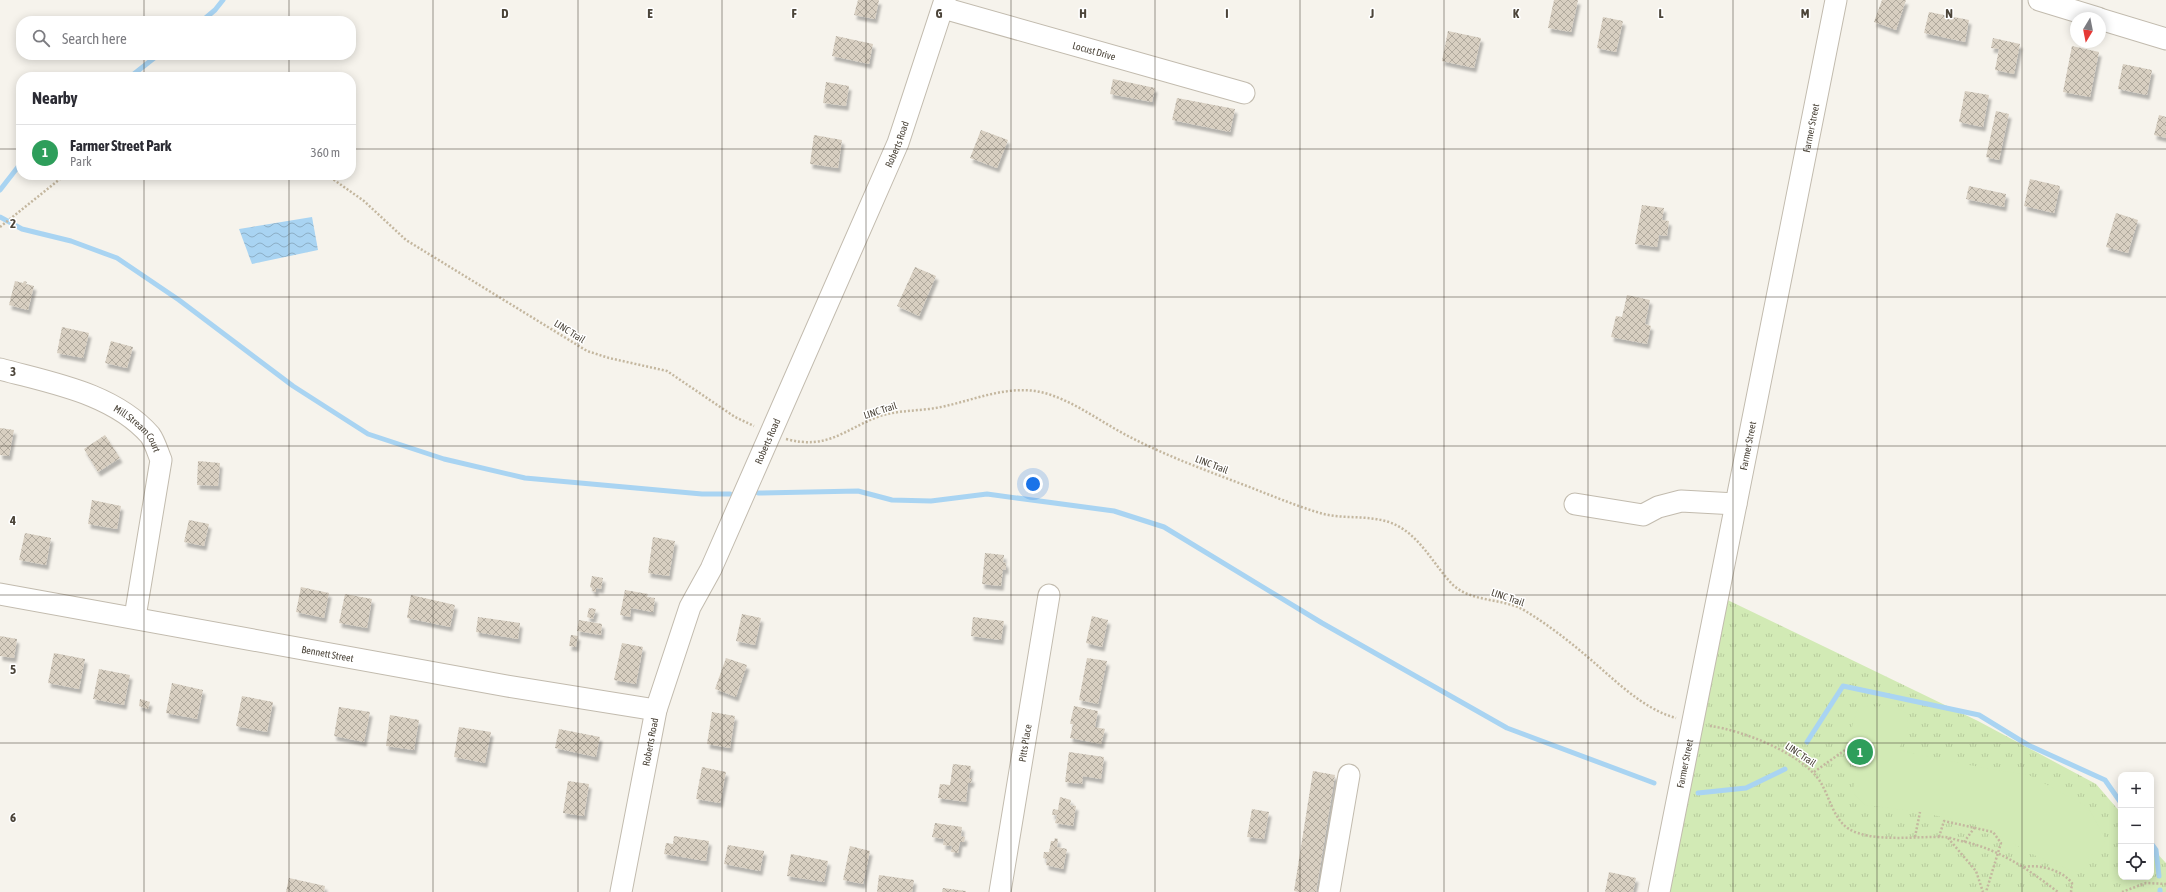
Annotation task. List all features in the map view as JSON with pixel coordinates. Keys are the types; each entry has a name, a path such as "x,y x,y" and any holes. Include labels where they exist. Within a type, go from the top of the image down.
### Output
{"street":[{"name":"Farmer Street","path":"1659,892 1836,0"},
{"path":"2039,0 2079,12"},
{"name":"Locust Drive","path":"944,4 1052,40 1244,93"},
{"name":"Roberts Road","path":"627,891 656,710 690,607 711,569 898,143 944,4"},
{"path":"2106,20 2166,39"},
{"name":"Mill Stream Court","path":"0,369 78,391 114,406 135,421 151,436 161,460 136,617"},
{"path":"1575,504 1642,515 1658,507 1681,501 1736,504"},
{"name":"Bennett Street","path":"0,594 136,617 507,686 656,710"},
{"name":"Pitts Place","path":"1000,892 1049,595"},
{"path":"1329,892 1349,775"}],"path":[{"path":"0,227 19,210 58,180"},
{"name":"LINC Trail","path":"334,180 364,201 406,240 586,351 609,358 667,370 735,417 770,434 790,440 812,444 825,441 880,416 900,411 931,409 1011,390 1030,390 1049,394 1070,403 1130,437 1172,456 1290,503 1324,514 1384,520 1402,528 1420,543 1452,584 1464,593 1502,601 1520,608 1551,627 1644,703 1668,716 1692,723 1714,726 1765,742 1789,753 1814,772 1837,815 1848,829 1866,835 1947,837 1964,842 1998,853 2024,867 2058,892"},
{"path":"1814,772 1852,745"},
{"path":"1915,837 1920,812"},
{"path":"1939,837 1944,821 1993,832 2001,843 1985,892"},
{"path":"1964,842 1975,827"},
{"path":"1947,837 1976,871 1985,892"},
{"path":"2024,867 2036,864 2068,878 2072,883 2071,892"},
{"path":"2122,892 2146,883 2166,884"}],"green space":[{"path":"1711,592 1978,721 2096,784 2118,810 2118,880 2154,880 2154,850 2166,863 2166,892 1657,892"},
{"path":"1893,706 1908,714 1907,734 1898,750 1984,768 2029,775 2088,807 2106,840 2099,852 2089,855 2088,865 2075,872 2036,856 1999,836 1990,828 1920,812 1865,805 1853,793 1856,766 1849,737 1858,707"}],"water":[{"path":"312,217 318,250 252,264 239,229"}],"building":[{"path":"858,0 879,0 875,19 854,15"},
{"path":"1554,0 1578,0 1571,32 1548,28"},
{"path":"1882,0 1906,0 1896,30 1874,22"},
{"path":"1929,12 1969,20 1965,42 1924,33"},
{"path":"1603,17 1623,21 1616,52 1597,48"},
{"path":"1448,31 1481,38 1474,68 1442,61"},
{"path":"836,36 873,44 869,64 832,56"},
{"path":"1993,38 2020,44 2014,74 1995,70 1999,49 1991,48"},
{"path":"2072,48 2081,48 2099,52 2090,97 2063,92"},
{"path":"2123,64 2152,70 2147,95 2118,89"},
{"path":"1113,79 1155,88 1152,102 1110,94"},
{"path":"826,82 849,86 846,106 823,103"},
{"path":"1965,91 1989,95 1983,127 1959,122"},
{"path":"1177,98 1235,109 1230,132 1172,120"},
{"path":"1996,111 2009,114 1999,160 1986,157"},
{"path":"2159,115 2166,117 2166,138 2154,135"},
{"path":"981,130 1008,140 997,168 970,158"},
{"path":"814,135 842,140 838,168 810,164"},
{"path":"2030,179 2060,186 2054,213 2024,206"},
{"path":"1969,186 2006,194 2004,207 1966,199"},
{"path":"1642,205 1664,208 1662,220 1669,221 1667,236 1659,235 1657,247 1635,244"},
{"path":"2116,213 2138,220 2128,253 2106,247"},
{"path":"915,267 936,276 919,316 897,306"},
{"path":"15,281 23,283 24,281 27,282 26,284 34,286 28,310 9,305"},
{"path":"1627,295 1650,300 1645,324 1651,326 1647,344 1611,337 1616,316 1622,317"},
{"path":"62,327 89,333 83,358 57,353"},
{"path":"111,341 133,347 127,368 105,363"},
{"path":"0,428 14,430 9,456 0,455"},
{"path":"105,435 120,458 98,472 84,449"},
{"path":"198,461 220,463 218,486 197,485"},
{"path":"92,500 121,506 117,529 88,524"},
{"path":"189,520 209,524 204,546 184,542"},
{"path":"25,533 51,538 46,565 19,560"},
{"path":"653,537 675,541 669,576 648,573"},
{"path":"985,553 1004,555 1003,562 1006,563 1006,570 1003,569 1001,586 982,584"},
{"path":"592,576 603,578 601,589 596,588 596,592 592,591 592,588 590,587"},
{"path":"301,587 329,593 324,618 296,612"},
{"path":"625,590 648,594 647,597 655,598 653,612 631,608 630,617 620,615"},
{"path":"345,594 372,599 367,628 339,623"},
{"path":"411,595 455,605 450,627 407,618"},
{"path":"589,608 596,609 593,619 587,617"},
{"path":"742,614 761,618 755,645 736,641"},
{"path":"1092,616 1108,620 1102,647 1086,643"},
{"path":"478,617 520,623 518,639 476,632"},
{"path":"973,617 1004,621 1001,640 971,636"},
{"path":"579,620 602,624 601,635 577,631"},
{"path":"571,635 578,636 576,647 569,646"},
{"path":"0,636 17,639 14,658 0,656"},
{"path":"622,643 643,647 636,684 614,680"},
{"path":"54,653 85,659 79,689 48,683"},
{"path":"726,658 747,665 736,697 715,689"},
{"path":"1087,658 1107,661 1098,704 1079,700"},
{"path":"99,669 130,675 124,705 93,699"},
{"path":"172,683 203,690 197,719 166,713"},
{"path":"242,696 273,702 267,732 236,726"},
{"path":"140,699 150,702 148,709 139,706"},
{"path":"1074,706 1098,711 1095,727 1105,729 1101,744 1070,738 1073,724 1070,724"},
{"path":"339,707 370,712 364,742 334,736"},
{"path":"712,712 735,716 730,748 707,744"},
{"path":"390,715 419,720 414,750 386,746"},
{"path":"459,727 491,732 485,763 454,757"},
{"path":"559,729 600,737 596,757 555,748"},
{"path":"1069,752 1104,757 1101,779 1083,776 1082,784 1065,782"},
{"path":"953,764 971,766 969,778 972,778 971,783 968,783 966,802 938,798 940,784 950,785"},
{"path":"702,767 726,772 720,803 696,799"},
{"path":"1313,771 1335,775 1316,892 1301,892 1294,891"},
{"path":"568,781 589,784 584,816 563,813"},
{"path":"1060,797 1071,800 1070,805 1076,806 1073,826 1055,823 1057,815 1052,815 1053,809 1058,810"},
{"path":"1252,809 1269,812 1264,839 1247,837"},
{"path":"935,823 962,827 961,836 965,837 964,842 960,842 958,853 951,852 952,846 943,845 944,839 932,837"},
{"path":"674,836 709,841 706,861 664,854 666,843 673,844"},
{"path":"1055,838 1058,839 1057,847 1067,849 1063,869 1046,865 1047,859 1043,858 1044,852 1049,852 1051,841 1054,841"},
{"path":"728,845 764,851 760,871 724,864"},
{"path":"850,846 870,851 863,884 843,880"},
{"path":"791,854 828,861 824,882 787,876"},
{"path":"1609,872 1636,878 1633,892 1605,892"},
{"path":"879,875 914,880 912,892 877,892"},
{"path":"289,878 325,886 324,892 286,892"},
{"path":"943,888 966,891 966,892 942,892"}],"waterway":[{"path":"208,16 223,0"},
{"path":"136,72 152,60"},
{"path":"0,190 16,169"},
{"path":"0,217 22,229 71,241 117,258 179,300 293,386 368,434 444,459 525,478 702,494 730,494"},
{"path":"758,493 858,491 892,500 931,501 987,494 1114,511 1164,527 1322,623 1507,728 1654,783"},
{"path":"1807,742 1843,686 1979,715 2028,745 2105,780 2118,799"},
{"path":"1698,793 1746,788 1785,769"},
{"path":"2152,844 2156,850 2159,876"}],"place":[{"name":"Farmer Street Park","path":"1860,752"}]}
